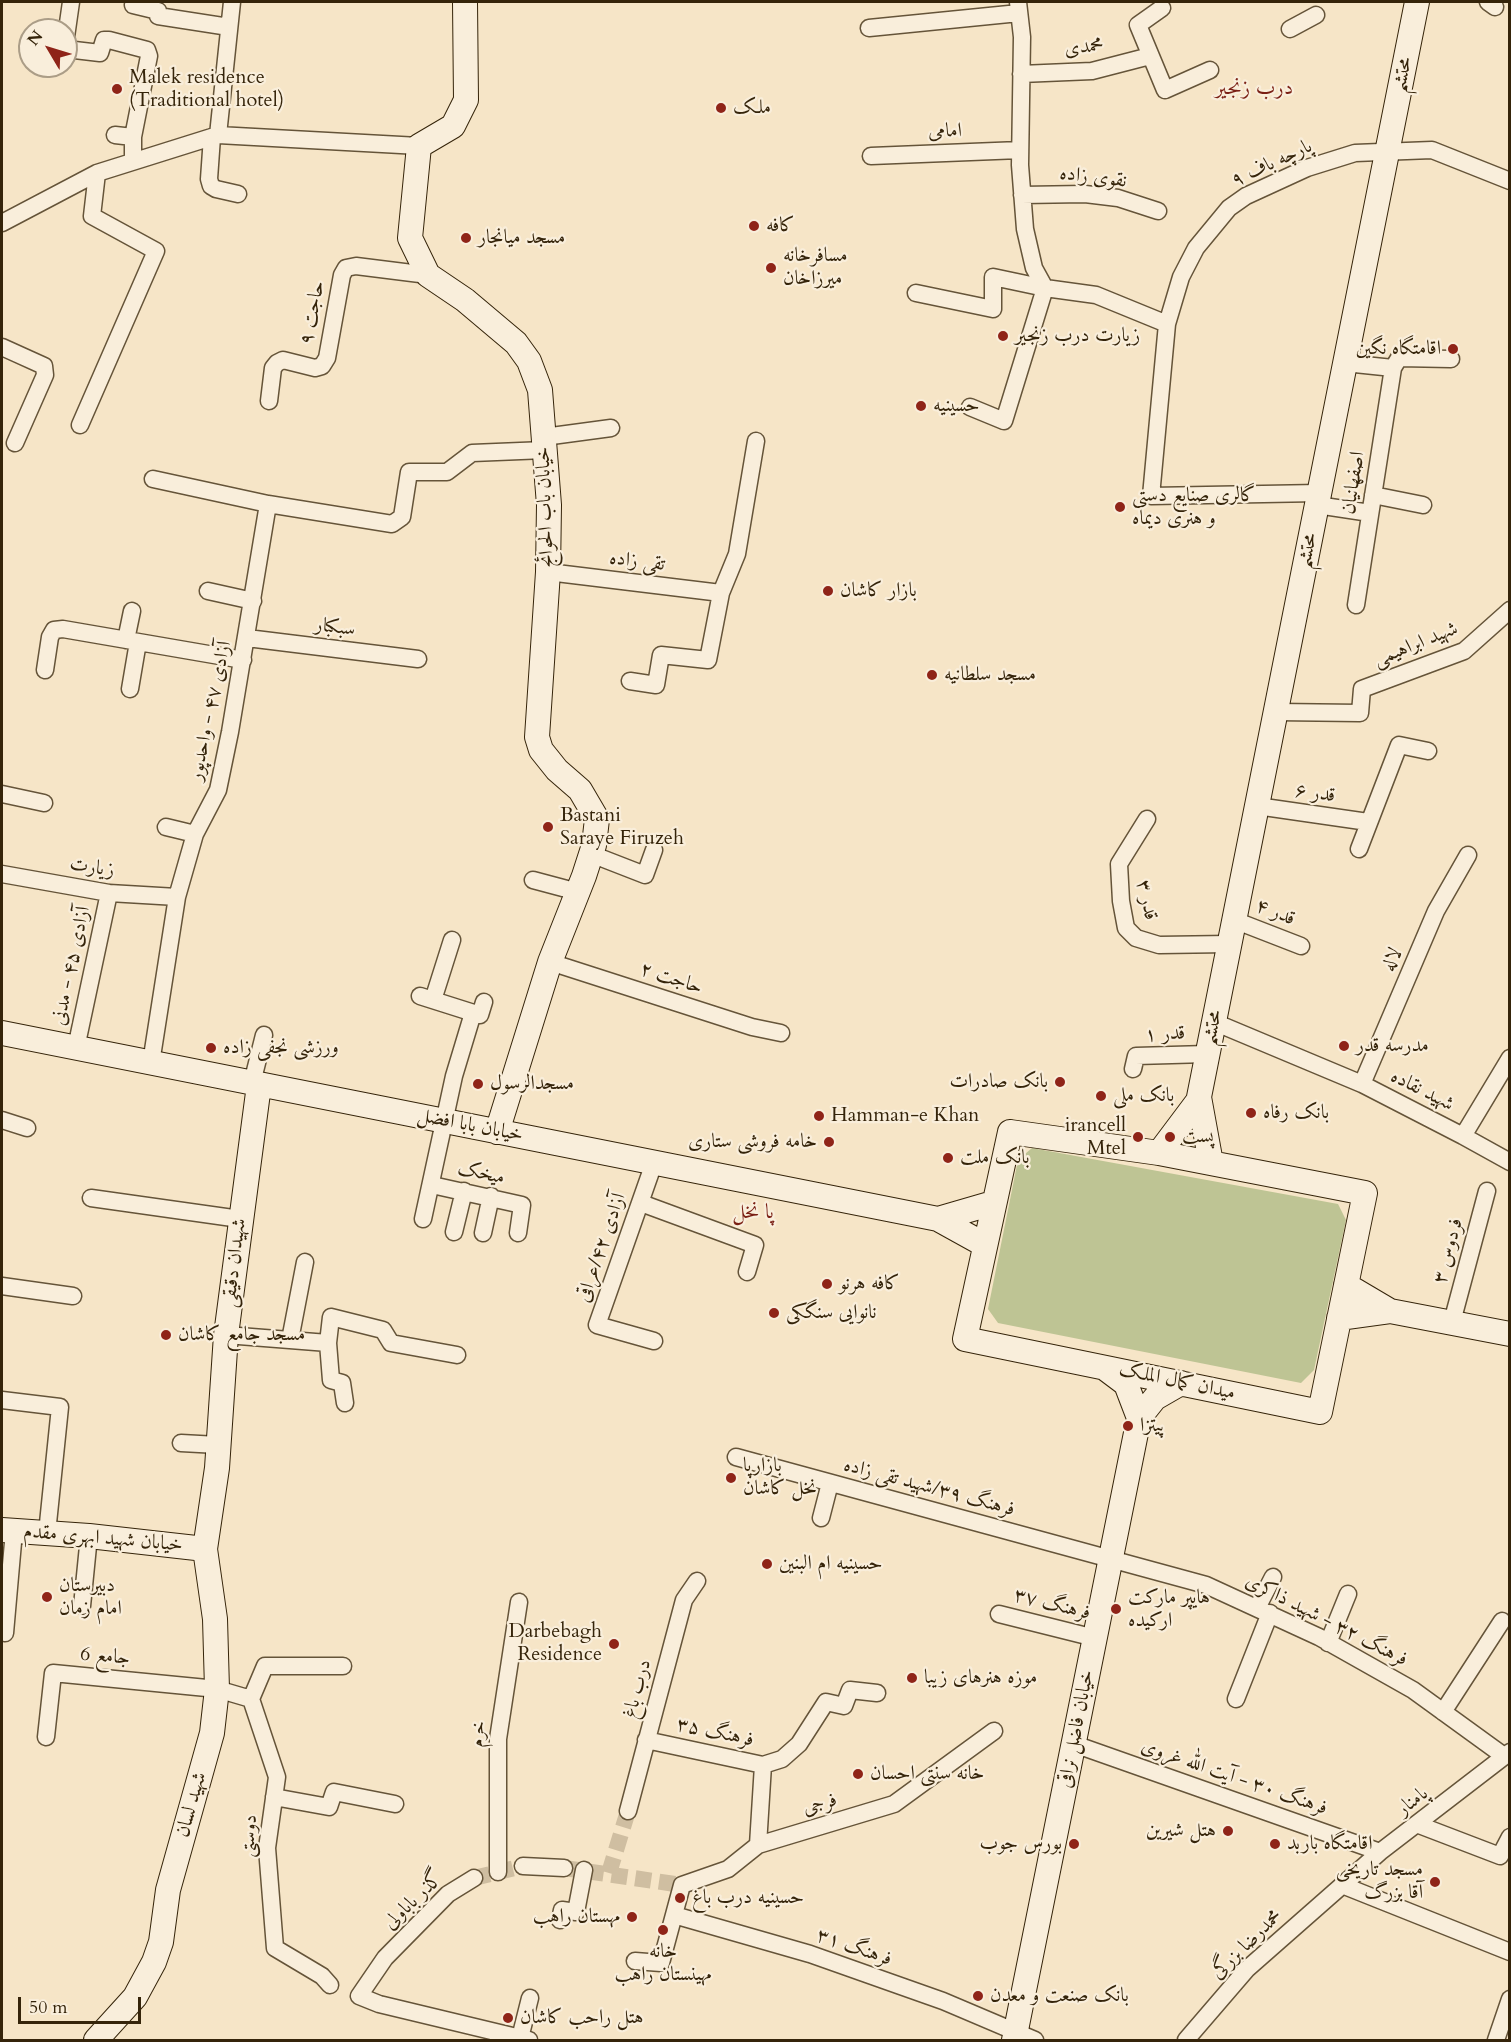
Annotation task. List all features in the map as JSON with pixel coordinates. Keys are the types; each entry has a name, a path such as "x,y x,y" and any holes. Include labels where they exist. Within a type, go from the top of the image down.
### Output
{"main road":[{"path":"428,275 410,238 419,146 453,126 466,100 465,2"},
{"name":"محتشم","path":"1211,1163 1198,1101 1417,2"},
{"name":"خیابان باب الحوائج","path":"428,275 465,300 516,343 529,361 540,390 549,505 548,572 537,737 541,750 557,770 580,790 597,819 591,854 550,962 523,1055 507,1134"},
{"name":"خیابان بابا افضل","path":"2,1033 938,1219 985,1245"},
{"name":"شهیدان دقیقی","path":"205,1549 218,1445 226,1335 256,1084"},
{"name":"محتشم","path":"1159,1153 1198,1101"},
{"name":"میدان کمال الملک","path":"1010,1132 1159,1153 1211,1163 1365,1193 1320,1412 965,1339 1010,1132"},
{"name":"خیابان بابا افضل","path":"938,1219 993,1203"},
{"path":"1346,1285 1390,1311"},
{"path":"1339,1318 1390,1311 1509,1334"},
{"path":"1104,1367 1126,1384 1139,1418"},
{"path":"1139,1418 1155,1398 1181,1383"},
{"name":"خیابان فاضل نراقی","path":"1021,2038 1074,1744 1139,1418"},
{"name":"خیابان شهید ابهری مقدم","path":"8,1531 89,1536 205,1549"},
{"name":"شهید لسان","path":"96,2040 145,1981 161,1942 168,1890 212,1733 217,1689 215,1619 205,1549"}],"street":[{"path":"69,18 71,2"},
{"path":"232,2 209,179 211,186 216,189 238,194"},
{"path":"133,5 158,11 158,16 229,27"},
{"path":"869,28 1019,7 1020,150 1024,229 1034,268 1045,288 1005,421 970,407"},
{"path":"1162,9 1137,25 1165,90 1210,70"},
{"path":"1290,29 1316,15"},
{"path":"78,50 100,52 104,40 147,50 149,56 134,137 133,161"},
{"name":"محمدی","path":"1021,74 1092,71 1150,56"},
{"path":"116,135 134,137"},
{"path":"2,223 97,173 215,136 419,146"},
{"name":"امامی","path":"871,156 1020,150"},
{"name":"پارچه باف ۹","path":"1318,499 1151,496 1167,324 1181,277 1196,248 1229,208 1246,196 1315,166 1355,153 1432,150 1509,181"},
{"path":"80,424 156,251 92,216 97,173"},
{"name":"نقوی زاده","path":"1022,195 1085,195 1118,198 1158,211"},
{"name":"حاجت ۹","path":"269,401 273,368 277,363 283,360 315,368 322,366 327,358 342,275 346,268 356,266 428,275"},
{"path":"916,293 993,309 993,278 1096,295 1167,324"},
{"path":"2,347 44,366 45,375 15,443"},
{"path":"1345,363 1393,368 1399,358 1451,359"},
{"name":"اصفهانیان","path":"1356,605 1393,368"},
{"path":"153,480 268,504 392,524 402,517 409,472 447,472 472,453 544,444 611,428"},
{"path":"630,681 656,685 661,655 708,660 721,593 738,554 756,441"},
{"path":"1373,495 1423,505"},
{"path":"1318,499 1370,513"},
{"name":"آزادی ۴۷ - واحدپور","path":"151,1063 177,897 195,834 218,790 247,638 268,504"},
{"name":"تقی زاده","path":"548,572 721,593"},
{"path":"208,591 253,601"},
{"name":"شهید ابراهیمی","path":"1276,712 1360,713 1362,690 1464,651 1509,610"},
{"path":"130,689 132,611"},
{"path":"45,670 50,637 54,630 243,660"},
{"name":"سبکبار","path":"247,638 418,659"},
{"path":"1359,849 1399,745 1428,751"},
{"path":"2,794 44,803"},
{"name":"قدر ۶","path":"1257,806 1368,822"},
{"name":"قدر ۳","path":"1148,819 1119,864 1120,901 1126,928 1136,938 1160,945 1229,944"},
{"path":"166,827 195,834"},
{"path":"591,854 645,875 654,850"},
{"name":"لاله","path":"1362,1084 1436,911 1468,855"},
{"name":"زیارت","path":"2,874 109,893 177,897"},
{"path":"533,880 578,892"},
{"name":"آزادی ۴۵ - مدنی","path":"76,1048 109,893"},
{"name":"قدر ۴","path":"1234,920 1301,946"},
{"path":"423,1219 446,1122 454,1076 479,1008 426,998 452,940"},
{"name":"حاجت ۲","path":"550,962 752,1027 781,1033"},
{"name":"شهید نقاده","path":"1214,1022 1362,1084 1509,1162"},
{"path":"256,1084 264,1035"},
{"name":"قدر ۱","path":"1133,1069 1136,1056 1207,1054"},
{"path":"1463,1136 1509,1058"},
{"path":"2,1120 27,1128"},
{"name":"آزادی ۴۲/عراقی","path":"654,1163 597,1325 654,1341"},
{"name":"میخک","path":"432,1185 522,1204 518,1233"},
{"path":"454,1232 464,1191"},
{"name":"فردوس ۳","path":"1452,1322 1487,1191"},
{"path":"483,1233 492,1196"},
{"path":"92,1198 240,1219"},
{"path":"640,1203 755,1245 747,1272"},
{"path":"290,1340 305,1262"},
{"path":"2,1286 73,1296"},
{"path":"345,1403 342,1383 331,1380 328,1343 331,1317 383,1330 391,1342 457,1355"},
{"path":"226,1335 328,1343"},
{"path":"2,1400 60,1407 47,1533"},
{"path":"181,1443 218,1445"},
{"name":"فرهنگ ۳۹/شهید تقی زاده","path":"736,1457 1111,1559"},
{"path":"821,1518 830,1483"},
{"path":"5,1633 8,1531"},
{"path":"82,1606 89,1536"},
{"name":"فرهنگ ۳۲ - شهید ذاکری","path":"1111,1559 1206,1585 1264,1610 1413,1690 1507,1754"},
{"path":"1236,1699 1273,1577"},
{"name":"درب باغ","path":"628,1811 684,1600 698,1581"},
{"path":"1328,1643 1348,1594"},
{"name":"خرم","path":"498,1872 498,1739 519,1602"},
{"name":"فرهنگ ۳۷","path":"999,1614 1095,1638"},
{"path":"1443,1712 1502,1621"},
{"path":"217,1689 250,1699 265,1666 343,1666"},
{"name":"جامع 6","path":"46,1737 53,1673 217,1689"},
{"name":"فرهنگ ۳۵","path":"646,1740 763,1765 782,1759 799,1744 826,1702 844,1706 849,1690 877,1694"},
{"name":"دوستی","path":"250,1699 277,1778 267,1848 275,1948 322,1976 330,1985"},
{"name":"فرجی","path":"674,1915 682,1886 728,1869 758,1845 894,1804 994,1731"},
{"name":"فرهنگ ۳۰ - آیت الله غروی","path":"1074,1744 1380,1852"},
{"name":"پامنار","path":"1342,1885 1380,1852 1419,1825 1507,1754"},
{"path":"758,1845 763,1765"},
{"path":"274,1797 329,1807 334,1792 396,1804"},
{"path":"1419,1825 1500,1856 1509,1837"},
{"path":"523,1866 564,1868"},
{"path":"561,1915 576,1912 584,1870"},
{"name":"گذر باباولی","path":"474,1878 448,1894 385,1959 359,1996 481,2036"},
{"path":"1342,1885 1509,1952"},
{"name":"محمدرضا بزرگی","path":"1192,2039 1247,1969 1342,1885"},
{"path":"635,1961 661,1963 674,1915"},
{"name":"فرهنگ ۳۱","path":"674,1915 810,1954 943,2001 1021,2038"},
{"path":"481,2036 524,2039 530,1998"},
{"path":"1496,2040 1509,1998"}],"green space":[{"path":"1032,1148 1338,1204 1346,1220 1314,1370 1301,1383 998,1323 988,1309 1018,1160"}],"tunnel":[{"path":"609,1873 628,1811"},
{"path":"474,1878 523,1866"},
{"path":"564,1868 682,1885"}],"place":[{"name":"Malek residence (Traditional hotel)","path":"117,89"},
{"name":"ملک","path":"721,108"},
{"name":"کافه","path":"754,226"},
{"name":"مسجد میانجار","path":"466,238"},
{"name":"مسافرخانه میرزاخان","path":"771,268"},
{"name":"زیارت درب زنجیر","path":"1003,336"},
{"name":"اقامتگاه نگین","path":"1453,349"},
{"name":"حسینیه","path":"921,406"},
{"name":"گالری صنایع دستی و هنری دیماه","path":"1120,507"},
{"name":"بازار کاشان","path":"828,591"},
{"name":"مسجد سلطانیه","path":"932,675"},
{"name":"Bastani Saraye Firuzeh","path":"548,827"},
{"name":"مدرسه قدر","path":"1344,1046"},
{"name":"ورزشی نجفی زاده","path":"211,1048"},
{"name":"بانک صادرات","path":"1060,1082"},
{"name":"مسجدالرسول","path":"478,1084"},
{"name":"بانک ملی","path":"1101,1096"},
{"name":"بانک رفاه","path":"1251,1113"},
{"name":"Hamman-e Khan","path":"819,1116"},
{"name":"irancell Mtel","path":"1138,1137"},
{"name":"پست","path":"1170,1137"},
{"name":"خامه فروشی ستاری","path":"829,1142"},
{"name":"بانک ملت","path":"948,1158"},
{"name":"کافه هرنو","path":"827,1284"},
{"name":"نانوایی سنگکی","path":"774,1313"},
{"name":"مسجد جامع کاشان","path":"166,1335"},
{"name":"پیتزا","path":"1128,1426"},
{"name":"بازارپا نخل کاشان","path":"731,1478"},
{"name":"حسینیه ام البنین","path":"767,1564"},
{"name":"دبیرستان امام زمان","path":"47,1597"},
{"name":"هایپر مارکت ارکیده","path":"1116,1609"},
{"name":"Darbebagh Residence","path":"614,1644"},
{"name":"موزه هنرهای زیبا","path":"912,1678"},
{"name":"خانه سنتی احسان","path":"858,1774"},
{"name":"هتل شیرین","path":"1228,1831"},
{"name":"بورس جوب","path":"1074,1844"},
{"name":"اقامتگاه باربد","path":"1275,1844"},
{"name":"مسجد تاریخی آقا بزرگ","path":"1435,1882"},
{"name":"حسینیه درب باغ","path":"680,1898"},
{"name":"مهستان راهب","path":"632,1917"},
{"name":"خانه مهینستان راهب","path":"663,1930"},
{"name":"بانک صنعت و معدن","path":"978,1996"},
{"name":"هتل راحب کاشان","path":"508,2018"}],"district":[{"name":"درب زنجیر","path":"1254,89"},
{"name":"پا نخل","path":"753,1213"}]}
